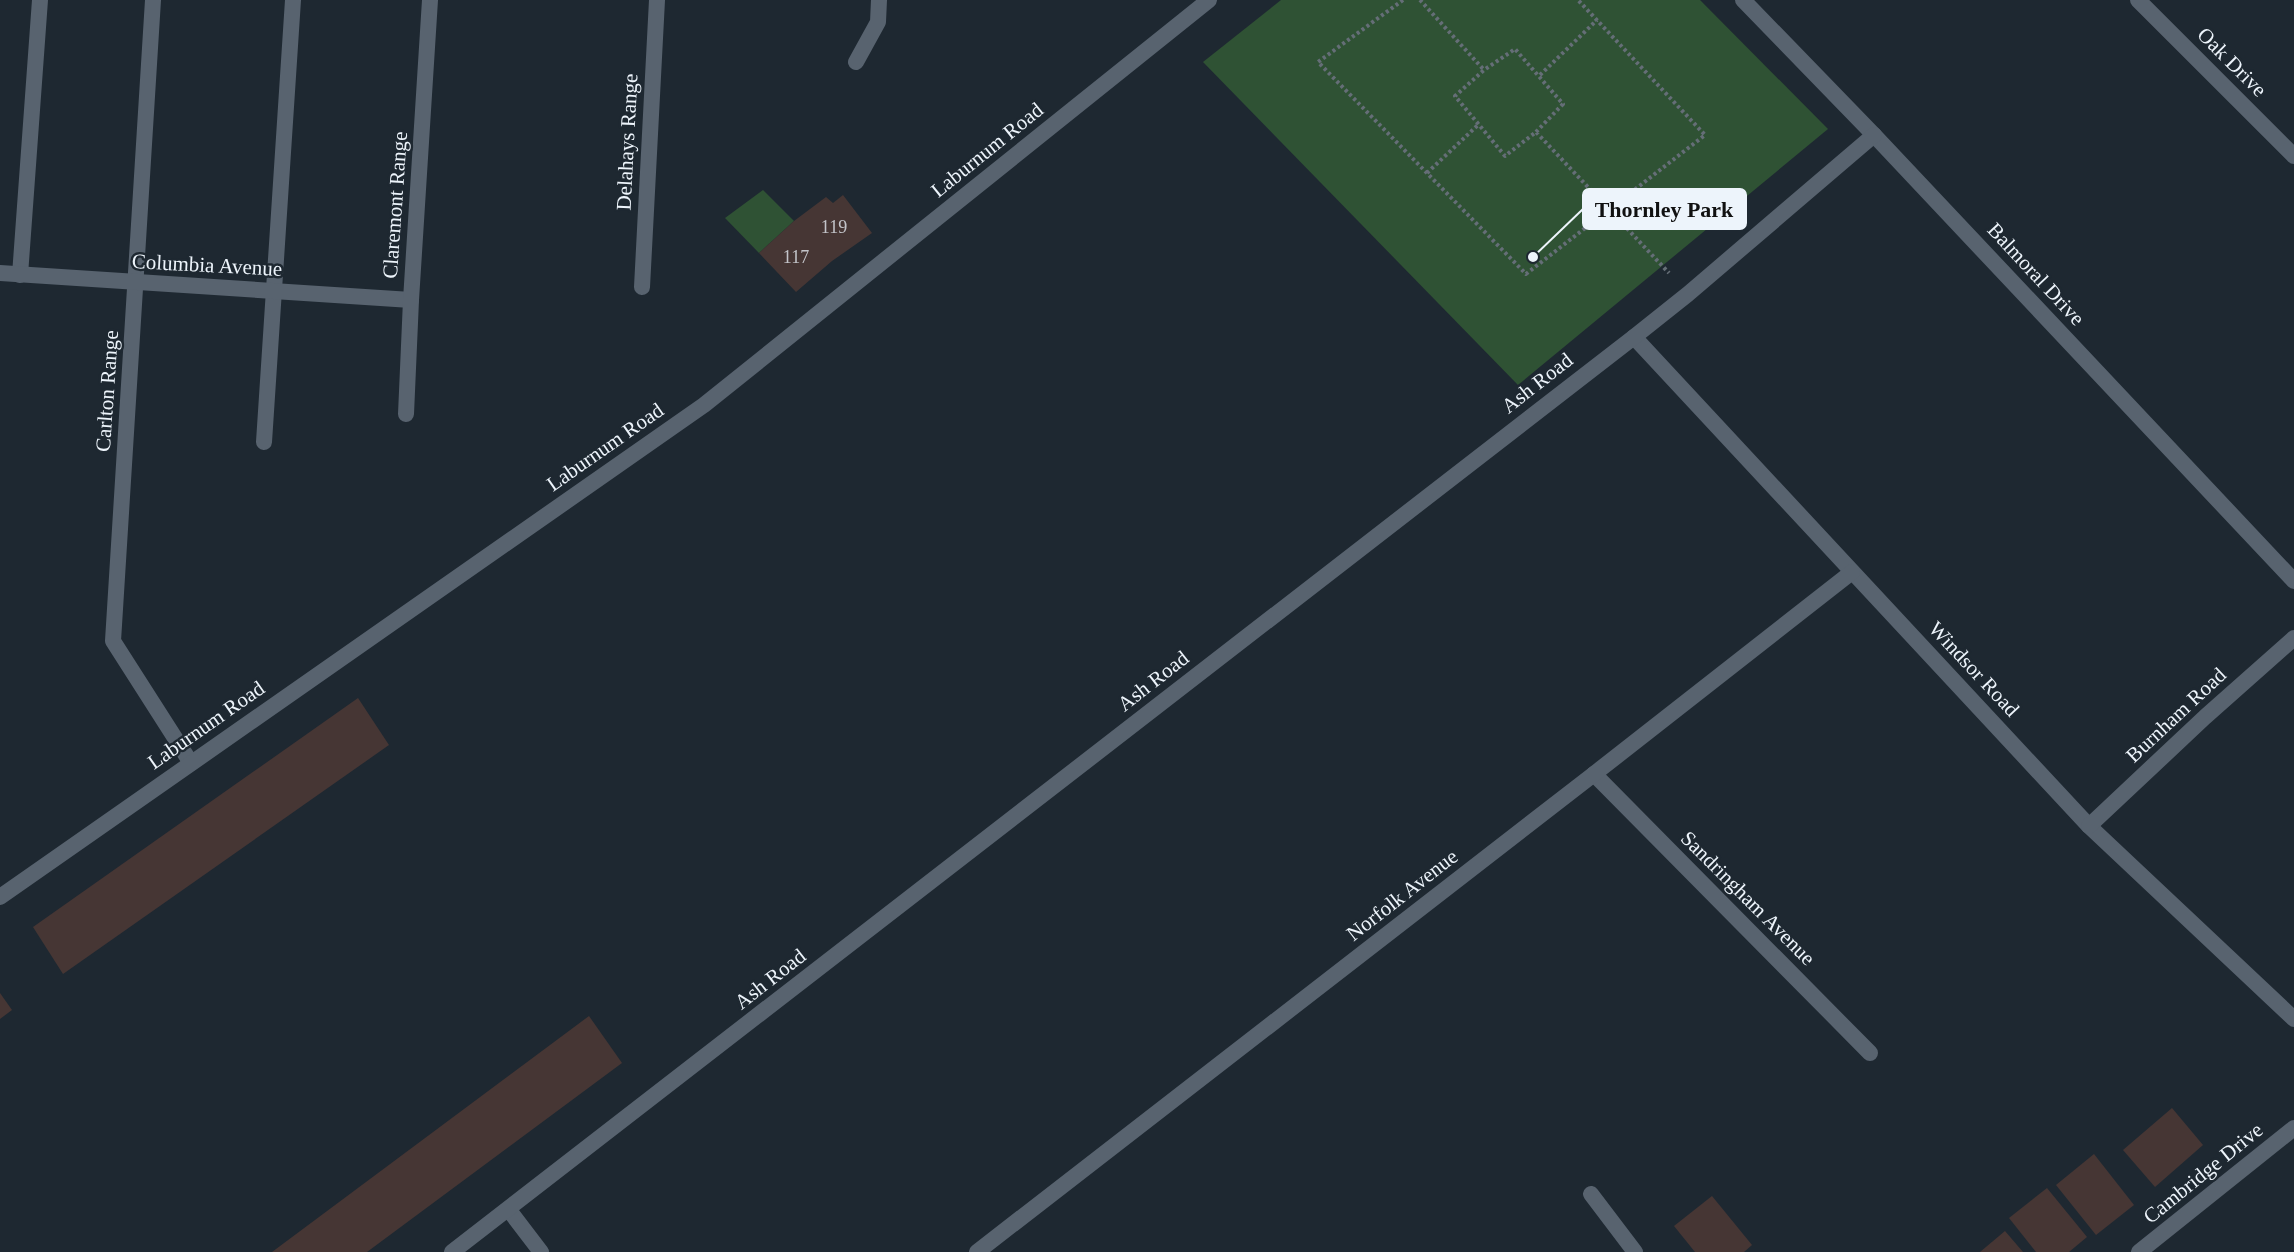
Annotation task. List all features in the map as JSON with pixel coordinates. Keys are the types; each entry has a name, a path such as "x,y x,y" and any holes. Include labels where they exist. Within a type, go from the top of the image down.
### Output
{"street":[{"path":"20,275 40,0"},
{"name":"Carlton Range","path":"153,0 113,641 191,763"},
{"path":"264,442 293,0"},
{"name":"Claremont Range","path":"406,414 430,0"},
{"name":"Delahays Range","path":"642,287 657,0"},
{"path":"856,62 878,22 879,0"},
{"name":"Laburnum Road","path":"0,897 704,405 1209,0"},
{"name":"Balmoral Drive","path":"1743,0 1874,135 2294,581"},
{"name":"Oak Drive","path":"2138,0 2294,156"},
{"name":"Ash Road","path":"452,1252 1634,337 1688,294 1874,135"},
{"name":"Columbia Avenue","path":"0,273 411,300"},
{"name":"Windsor Road","path":"1634,337 2089,826 2294,1019"},
{"name":"Norfolk Avenue","path":"977,1252 1852,572"},
{"name":"Burnham Road","path":"2089,826 2205,717 2294,638"},
{"name":"Sandringham Avenue","path":"1594,774 1870,1053"},
{"name":"Cambridge Drive","path":"2139,1252 2294,1128"},
{"path":"1591,1194 1635,1252"},
{"path":"509,1210 541,1252"}],"path":[{"path":"1403,0 1318,62 1526,274 1706,135 1578,0"},
{"path":"1420,0 1484,70"},
{"path":"1540,75 1598,21"},
{"path":"1515,49 1563,104 1536,132 1506,156 1455,96 1484,70 1515,49"},
{"path":"1427,173 1479,124"},
{"path":"1536,132 1688,294"}],"green space":[{"path":"1281,0 1700,0 1828,129 1518,385 1203,62"},
{"path":"763,190 794,221 759,253 725,218"}],"building":[{"path":"843,195 872,233 832,261 796,292 759,253 794,221 826,197 833,203"},
{"path":"358,698 389,745 63,974 33,927"},
{"path":"0,993 12,1010 0,1019"},
{"path":"589,1016 622,1063 367,1252 272,1252"},
{"path":"2172,1108 2203,1145 2155,1187 2123,1150"},
{"path":"2094,1154 2134,1205 2096,1235 2056,1185"},
{"path":"2047,1188 2087,1237 2069,1252 2036,1252 2009,1218"},
{"path":"1712,1196 1752,1245 1744,1252 1695,1252 1674,1226"},
{"path":"2005,1231 2023,1252 1980,1252"}],"place":[{"name":"Thornley Park","path":"1533,257"}]}
